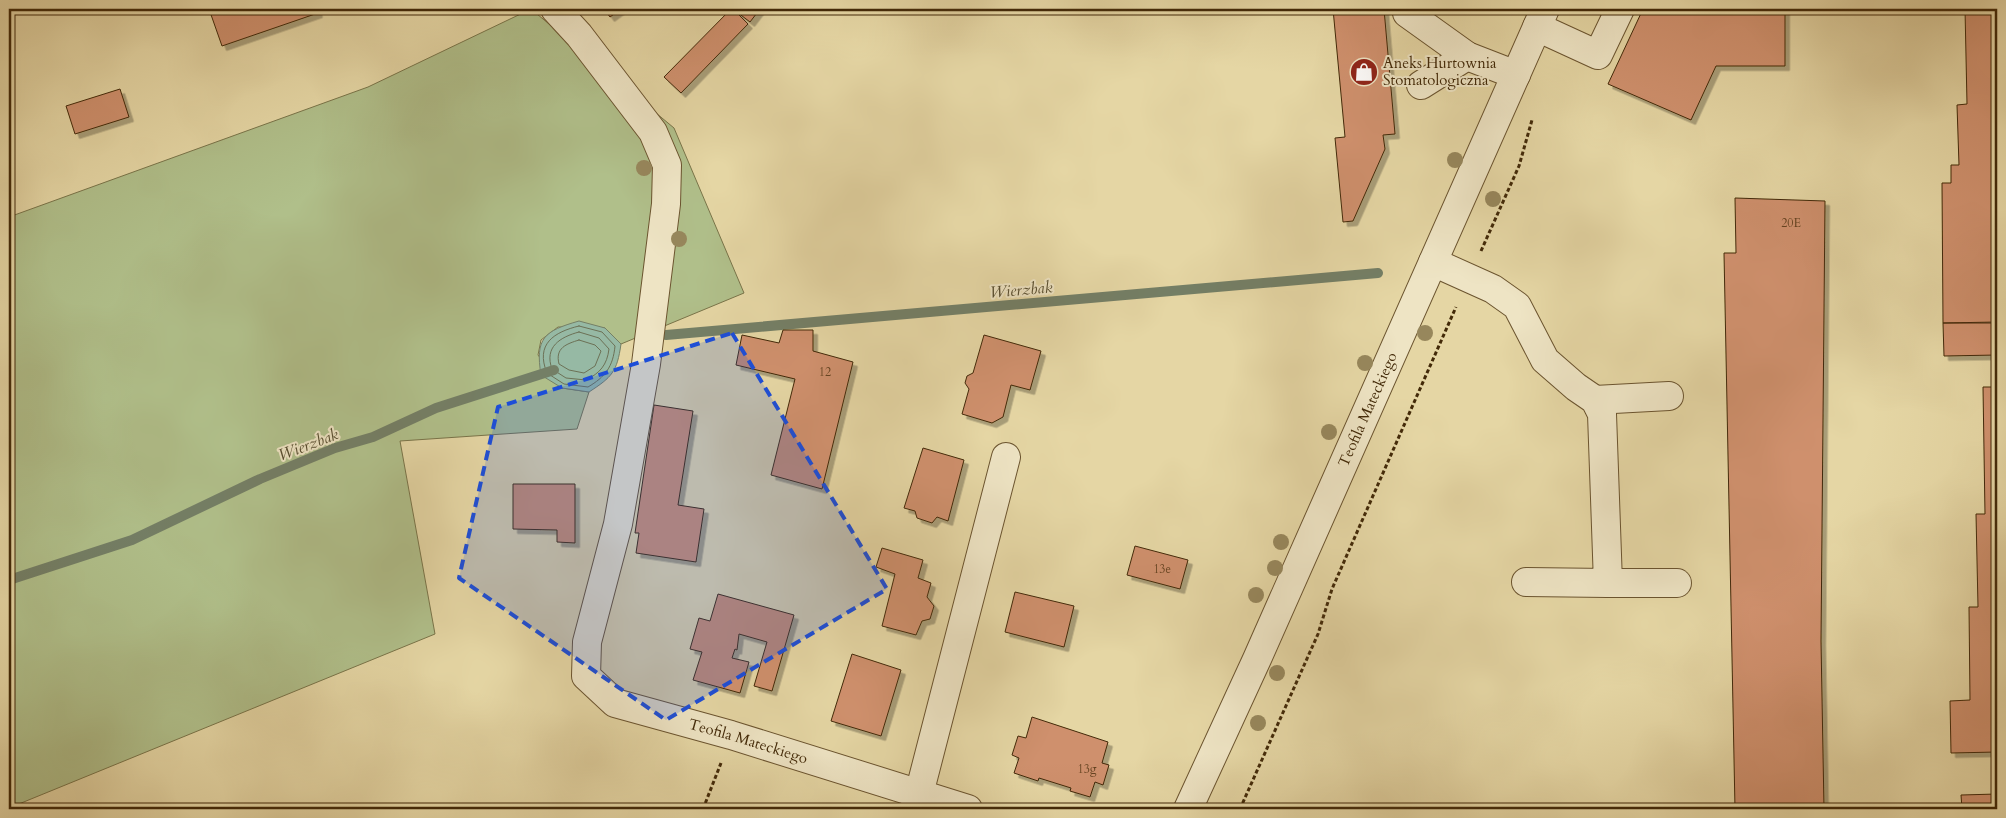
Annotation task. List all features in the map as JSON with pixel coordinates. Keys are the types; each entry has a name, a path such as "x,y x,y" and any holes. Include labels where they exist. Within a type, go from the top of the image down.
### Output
{"street":[{"name":"Teofila Mateckiego","path":"555,9 579,35 653,132 667,165 666,204 646,364 618,524 587,642 586,676 615,703 731,735 968,809"},
{"path":"1542,18 1598,55 1620,9"},
{"path":"1407,13 1467,56 1516,75"},
{"name":"Teofila Mateckiego","path":"1188,809 1257,659 1542,18"},
{"path":"1421,85 1467,56"},
{"path":"1433,262 1493,289 1517,306 1545,360 1576,387 1595,400 1602,414 1608,583"},
{"path":"1595,400 1669,396"},
{"path":"919,794 1006,458"},
{"path":"1526,582 1677,583"}],"path":[{"path":"1240,809 1318,634 1332,589 1519,166 1533,118"},
{"path":"703,809 731,735"}],"highlighted area":[{"path":"732,333 887,589 666,720 459,578 498,407"}],"shaded area":[{"path":"531,9 674,128 744,293 621,344 605,328 558,327 541,340 538,355 562,388 589,392 577,429 400,441 435,634 9,808 9,217 368,87"}],"water":[{"path":"579,321 605,328 621,344 618,361 612,373 589,392 562,388 541,375 539,362 541,344 545,338 557,328"}],"building":[{"path":"209,9 317,9 318,13 222,46"},
{"path":"604,9 621,9 610,17"},
{"path":"731,9 748,24 681,93 664,77"},
{"path":"733,9 760,9 750,22"},
{"name":"Aneks Hurtownia Stomatologiczna","path":"1333,9 1384,9 1395,134 1383,135 1385,149 1353,221 1343,222 1335,138 1345,137"},
{"path":"1643,9 1785,9 1785,66 1716,66 1691,120 1608,84"},
{"path":"1965,9 1997,9 1997,322 1943,323 1942,183 1951,183 1951,165 1959,165 1957,105 1967,104"},
{"path":"120,89 129,117 75,134 66,106"},
{"path":"1735,198 1825,201 1821,641 1824,809 1735,809 1724,253 1736,253"},
{"path":"1943,323 1997,323 1997,355 1944,356"},
{"path":"783,330 813,330 813,351 853,362 822,489 771,475 795,379 736,365 742,335 779,343"},
{"path":"984,335 1041,351 1030,390 1011,385 1003,417 992,423 962,414 969,389 965,383 967,376 973,373"},
{"path":"1983,387 1997,387 1997,752 1951,753 1950,701 1970,700 1969,607 1978,607 1976,514 1985,514"},
{"path":"654,405 693,411 678,505 704,509 696,562 636,553 639,533 635,533"},
{"path":"923,448 964,460 948,521 937,517 932,523 917,518 915,511 904,508"},
{"path":"513,484 575,484 575,543 557,542 557,530 513,529"},
{"path":"1135,546 1188,560 1180,589 1127,575"},
{"path":"882,548 923,560 918,578 931,583 927,597 934,606 930,619 922,621 916,635 882,626 895,574 876,567"},
{"path":"1015,592 1074,606 1064,647 1005,632"},
{"path":"718,594 794,615 772,691 754,686 767,642 739,634 737,650 735,649 732,658 749,662 740,693 693,680 702,652 690,649 699,618 710,621"},
{"path":"852,654 901,670 881,736 831,721"},
{"path":"1032,717 1108,742 1102,763 1109,765 1103,785 1095,782 1090,797 1070,791 1071,788 1039,778 1038,781 1014,773 1019,758 1012,755 1018,736 1026,738"},
{"path":"1997,794 1997,809 1962,809 1961,795"}],"waterway":[{"name":"Wierzbak","path":"666,335 1378,273"},
{"name":"Wierzbak","path":"9,580 132,540 260,479 335,448 373,437 436,408 554,370"}],"place":[{"name":"Aneks Hurtownia Stomatologiczna","path":"1364,72"}]}
